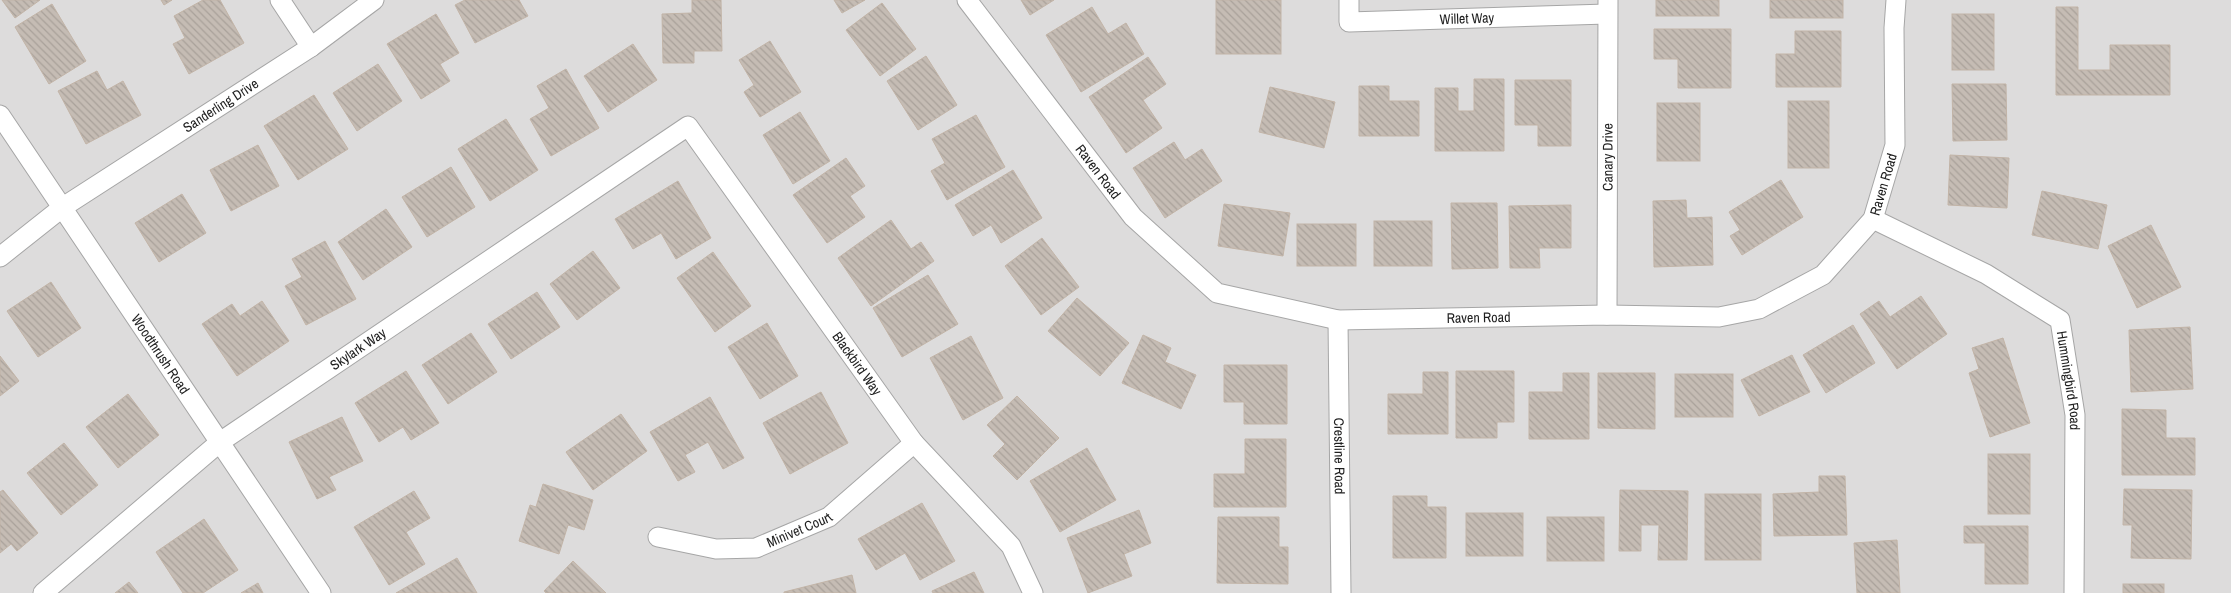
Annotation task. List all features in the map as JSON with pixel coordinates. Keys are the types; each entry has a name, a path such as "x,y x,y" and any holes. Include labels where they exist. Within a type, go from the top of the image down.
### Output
{"street":[{"path":"280,0 311,47"},
{"name":"Sanderling Drive","path":"0,257 62,208 311,47 374,0"},
{"name":"Raven Road","path":"967,0 1134,217 1217,293 1338,320 1607,315 1719,317 1759,309 1823,275 1873,219 1895,145 1894,28 1896,0"},
{"name":"Willet Way","path":"1348,0 1349,22 1608,7"},
{"name":"Canary Drive","path":"1607,315 1608,7"},
{"name":"Woodthrush Road","path":"0,115 321,593"},
{"name":"Skylark Way","path":"44,593 220,442 688,126"},
{"name":"Blackbird Way","path":"688,126 914,443 1011,546 1032,593"},
{"name":"Hummingbird Road","path":"1873,219 1986,274 2060,320 2075,414 2074,593"},
{"name":"Crestline Road","path":"1338,320 1341,593"},
{"name":"Minivet Court","path":"658,537 716,549 756,548 829,517 914,443"}],"shaded area":[{"path":"0,0 2231,0 2231,593 0,593"}],"building":[{"path":"2,0 40,0 15,18"},
{"path":"161,0 172,0 164,5"},
{"path":"203,0 220,0 244,43 189,74 173,44 185,38 174,16"},
{"path":"465,0 519,0 528,16 475,43 455,5"},
{"path":"692,0 721,0 722,51 694,51 694,63 663,63 662,14 692,13"},
{"path":"834,0 865,0 842,13"},
{"path":"1021,0 1054,0 1030,15"},
{"path":"1216,0 1281,0 1281,54 1216,54"},
{"path":"1656,0 1719,0 1719,16 1656,16"},
{"path":"1770,0 1843,0 1843,18 1770,18"},
{"path":"882,3 916,49 880,76 846,30"},
{"path":"52,4 86,61 49,84 15,27"},
{"path":"1092,7 1108,34 1126,23 1144,54 1081,92 1046,35"},
{"path":"2056,7 2078,7 2078,70 2110,70 2110,45 2170,45 2170,95 2056,95"},
{"path":"436,14 459,53 440,64 450,81 421,99 387,44"},
{"path":"1952,14 1994,14 1994,70 1952,70"},
{"path":"1654,29 1731,29 1731,88 1678,88 1678,59 1654,59"},
{"path":"1795,31 1841,31 1841,87 1776,87 1776,54 1795,54"},
{"path":"770,41 801,92 760,117 744,92 754,85 739,60"},
{"path":"633,44 657,80 608,112 584,76"},
{"path":"926,56 957,105 918,130 887,81"},
{"path":"1148,57 1166,84 1143,100 1162,128 1126,153 1089,97"},
{"path":"378,64 402,101 357,131 333,93"},
{"path":"566,69 599,128 551,156 530,119 549,108 537,86"},
{"path":"97,71 107,90 123,81 141,115 86,144 58,91"},
{"path":"1474,79 1504,79 1504,151 1435,151 1435,88 1458,88 1458,111 1474,111"},
{"path":"1515,80 1571,80 1571,146 1538,146 1538,125 1515,125"},
{"path":"1952,84 2006,84 2007,140 1953,141"},
{"path":"1359,86 1389,86 1389,101 1419,101 1419,136 1359,136"},
{"path":"1270,87 1335,102 1324,148 1259,132"},
{"path":"314,95 348,149 298,180 264,126"},
{"path":"1788,101 1829,101 1829,168 1788,168"},
{"path":"1657,103 1700,103 1700,161 1657,161"},
{"path":"800,112 830,161 793,184 763,135"},
{"path":"976,115 1005,167 947,200 931,171 945,163 932,139"},
{"path":"506,119 538,170 490,201 458,149"},
{"path":"1174,142 1185,160 1202,149 1222,181 1165,218 1133,168"},
{"path":"258,145 279,186 231,211 210,170"},
{"path":"1950,155 2009,158 2007,208 1948,205"},
{"path":"846,158 865,186 850,196 865,217 827,243 793,195"},
{"path":"451,167 475,207 427,237 402,197"},
{"path":"1013,170 1042,218 1001,243 991,225 973,236 955,205"},
{"path":"1781,180 1803,217 1742,255 1730,236 1740,230 1729,212"},
{"path":"678,181 711,238 676,259 661,233 633,249 615,219"},
{"path":"2042,191 2107,205 2098,249 2032,235"},
{"path":"182,194 206,233 159,262 135,223"},
{"path":"1686,200 1687,218 1712,217 1713,265 1654,267 1653,201"},
{"path":"1451,203 1497,203 1498,268 1452,269"},
{"path":"1224,204 1290,213 1283,256 1218,246"},
{"path":"1571,205 1571,248 1539,248 1540,268 1510,268 1509,206"},
{"path":"386,209 412,247 363,280 338,242"},
{"path":"891,220 911,249 921,242 934,261 871,306 838,258"},
{"path":"1374,221 1432,221 1432,266 1374,266"},
{"path":"1297,224 1356,224 1356,266 1297,266"},
{"path":"2151,225 2181,287 2137,308 2108,246"},
{"path":"1042,238 1079,287 1041,315 1005,266"},
{"path":"325,241 356,299 306,325 285,286 302,277 292,259"},
{"path":"593,251 620,288 577,320 550,284"},
{"path":"713,252 751,306 715,332 677,278"},
{"path":"928,275 958,324 902,357 873,308"},
{"path":"51,282 81,328 38,357 7,311"},
{"path":"537,292 560,327 511,359 488,324"},
{"path":"1921,296 1947,334 1897,369 1860,314 1879,301 1890,317"},
{"path":"1077,298 1129,343 1100,376 1048,331"},
{"path":"262,301 289,341 237,376 202,324 232,304 240,316"},
{"path":"767,323 798,376 760,399 728,347"},
{"path":"1853,325 1875,363 1826,393 1803,355"},
{"path":"2190,327 2193,389 2131,392 2129,330"},
{"path":"471,333 497,372 448,404 422,365"},
{"path":"1143,335 1171,348 1165,362 1196,375 1181,409 1122,383"},
{"path":"971,336 1003,398 963,420 930,358"},
{"path":"2003,338 2030,423 1990,437 1969,373 1979,369 1972,348"},
{"path":"1792,355 1810,392 1759,416 1741,380"},
{"path":"0,356 19,381 0,396"},
{"path":"1224,365 1287,365 1287,424 1244,424 1244,402 1224,402"},
{"path":"406,371 439,423 411,440 403,427 379,442 355,403"},
{"path":"1456,371 1514,371 1514,422 1497,422 1497,438 1456,438"},
{"path":"1423,372 1448,372 1448,434 1388,434 1388,394 1423,394"},
{"path":"1563,373 1589,373 1589,439 1529,439 1529,392 1563,392"},
{"path":"1598,373 1655,373 1655,429 1598,428"},
{"path":"1675,374 1733,374 1733,417 1675,417"},
{"path":"821,392 848,443 790,474 763,423"},
{"path":"128,394 159,435 118,468 86,427"},
{"path":"1017,396 1059,438 1017,480 993,456 1005,444 987,425"},
{"path":"710,397 744,458 723,469 708,442 685,455 695,472 678,481 650,432"},
{"path":"2122,409 2166,410 2166,438 2195,438 2195,475 2122,475"},
{"path":"621,414 647,451 593,490 566,452"},
{"path":"342,417 363,461 329,477 336,490 317,499 289,442"},
{"path":"1245,439 1286,439 1286,507 1214,507 1214,474 1245,474"},
{"path":"64,443 98,485 61,515 27,473"},
{"path":"1087,448 1116,500 1060,532 1030,481"},
{"path":"1988,454 2030,454 2030,514 1988,514"},
{"path":"1819,476 1845,476 1847,535 1774,536 1773,494 1819,492"},
{"path":"543,484 593,500 584,530 568,525 559,554 519,541 530,505 536,507"},
{"path":"2124,489 2192,490 2191,559 2131,558 2132,525 2123,525"},
{"path":"3,490 38,533 17,551 11,544 0,553 0,492"},
{"path":"1620,490 1688,491 1687,560 1658,560 1659,525 1641,525 1641,551 1619,551"},
{"path":"414,491 430,518 406,532 425,564 389,585 354,527"},
{"path":"1705,494 1761,494 1761,560 1705,560"},
{"path":"1393,496 1427,496 1427,507 1446,507 1446,558 1393,558"},
{"path":"922,503 955,561 920,580 905,553 876,570 858,539"},
{"path":"1139,510 1151,543 1124,554 1132,576 1088,593 1067,538"},
{"path":"1466,513 1523,513 1523,556 1466,556"},
{"path":"1218,517 1279,517 1279,547 1288,547 1288,584 1217,583"},
{"path":"1547,517 1604,517 1604,561 1547,561"},
{"path":"204,519 238,570 203,593 183,593 156,552"},
{"path":"1964,526 2028,526 2028,584 1985,584 1985,543 1964,543"},
{"path":"1897,540 1900,593 1857,593 1854,543"},
{"path":"457,558 477,593 396,593"},
{"path":"573,561 606,593 546,593 544,591"},
{"path":"974,572 984,593 933,593 932,591"},
{"path":"852,575 856,593 784,593 784,592"},
{"path":"129,582 138,593 115,593"},
{"path":"258,583 263,593 241,593"},
{"path":"2123,584 2164,584 2164,593 2123,593"}]}
